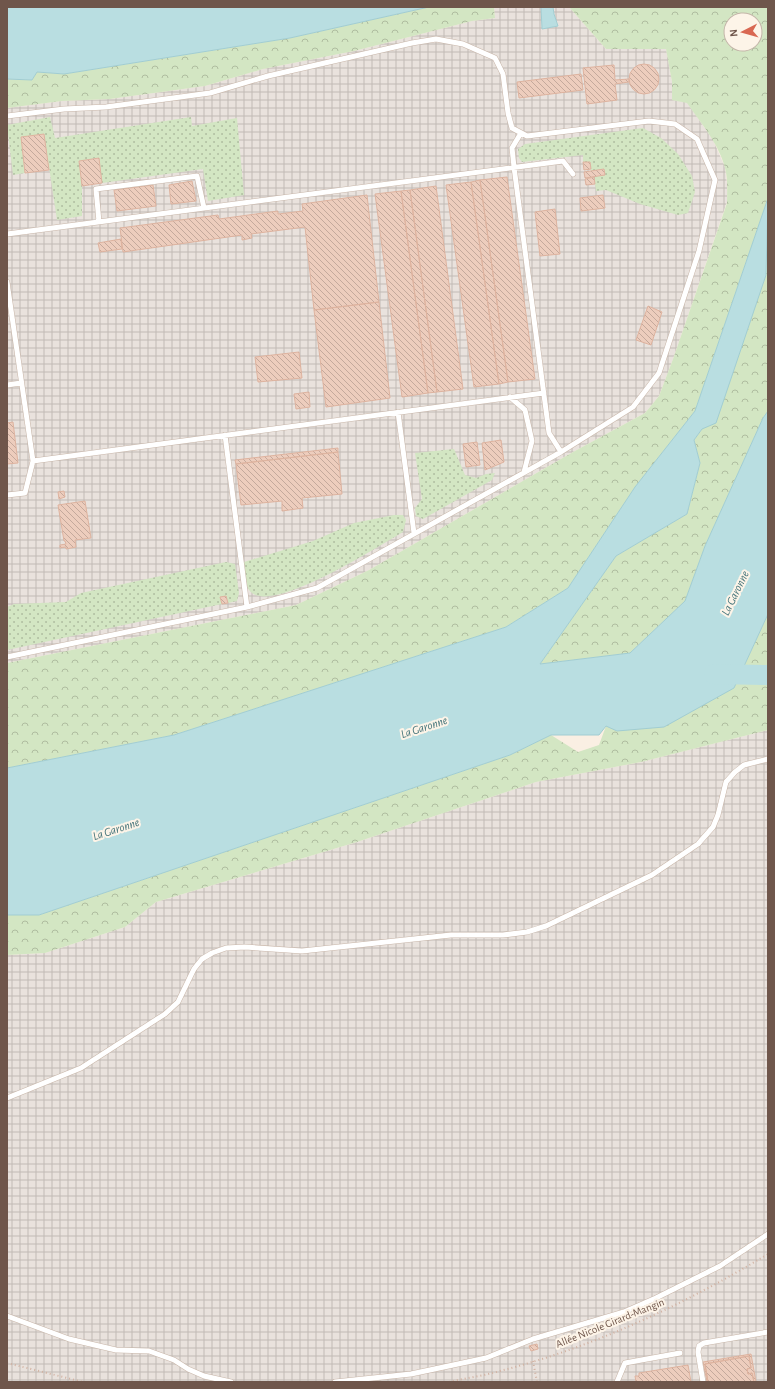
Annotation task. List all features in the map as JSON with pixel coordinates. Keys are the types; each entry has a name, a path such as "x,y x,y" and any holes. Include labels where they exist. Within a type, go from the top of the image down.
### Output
{"lane":[{"path":"7,116 64,109 106,107 210,93 268,76 412,43 436,39 463,44 494,58 503,74 508,113 512,128 520,133 527,136 649,121 675,124 697,139 715,180 699,251 658,374 632,407 561,452 317,588 247,607 7,657"},
{"path":"520,133 512,148 514,167 549,433 561,452"},
{"path":"7,234 563,161 573,174"},
{"path":"99,222 96,189 197,176 204,208"},
{"path":"7,282 33,461 25,493 7,495"},
{"path":"7,385 21,383"},
{"path":"33,461 544,393"},
{"path":"510,397 525,410 532,441 524,472"},
{"path":"398,412 414,533"},
{"path":"225,436 247,607"},
{"path":"7,1098 81,1068 165,1014 178,1002 194,969 202,959 212,953 226,948 245,947 302,951 451,935 503,936 527,932 546,926 652,875 698,844 712,828 718,815 726,782 744,765 768,759"},
{"path":"335,1382 411,1374 486,1358 533,1339 624,1312 656,1298 720,1266 768,1234"},
{"path":"7,1316 69,1339 116,1350 149,1351 174,1360 188,1369 204,1376 231,1382"},
{"path":"703,1382 698,1352 699,1346 704,1343 768,1332"},
{"path":"617,1382 625,1363 680,1353"}],"path":[{"name":"Allée Nicole Girard-Mangin","path":"449,1382 499,1372 584,1344 664,1310 710,1287 768,1254"},
{"path":"533,1362 537,1382"},
{"path":"7,1363 83,1382"}],"shaded area":[{"path":"494,7 541,7 542,29 558,26 553,7 569,7 606,49 666,48 672,82 672,100 687,102 713,140 725,167 727,202 659,396 645,413 573,452 369,570 296,605 7,663 7,108 62,101 110,99 205,86 263,69 354,51 472,21 495,18"},
{"path":"768,730 768,1382 7,1382 7,955 45,953 125,927 156,902 357,842 536,782 641,762"}],"green space":[{"path":"429,7 494,7 495,18 472,21 354,51 263,69 205,86 110,99 62,101 7,108 7,79 32,80 37,72 64,74 290,38"},
{"path":"569,7 768,7 768,198 695,411 635,487 568,588 506,627 174,735 7,768 7,663 296,605 369,570 573,452 645,413 659,396 727,203 727,176 722,159 714,142 687,103 672,100 672,82 666,49 606,49"},
{"path":"50,117 55,138 191,117 192,126 237,118 244,195 208,201 203,169 102,183 98,158 79,161 82,186 82,216 57,220 44,134 21,138 25,173 13,175 7,125"},
{"path":"643,128 661,138 678,154 692,176 695,192 688,213 678,215 640,204 606,190 596,191 594,177 605,175 604,169 591,171 590,162 583,162 583,155 522,162 519,158 518,149 525,144"},
{"path":"768,224 768,411 763,418 705,546 685,601 630,653 540,664 616,556 687,514 700,463 694,440 702,429 766,275"},
{"path":"454,449 465,475 476,478 486,474 495,473 492,480 423,519 416,516 415,508 422,499 415,453"},
{"path":"394,515 403,515 406,520 403,532 328,575 304,586 282,593 264,596 252,593 249,590 245,579 244,562 313,541 354,523"},
{"path":"226,562 235,564 239,593 237,601 228,603 226,596 220,597 222,604 7,650 7,607 14,604 66,602 81,593"},
{"path":"768,614 768,730 641,762 536,782 357,842 156,902 125,927 45,953 7,955 7,915 39,915 510,755 551,735 578,752 599,745 606,726 734,688"}],"water":[{"path":"7,7 429,7 290,38 64,74 37,72 32,80 7,79"},
{"path":"541,7 553,7 558,26 542,29"},
{"name":"La Garonne","path":"768,198 766,275 716,423 702,429 694,440 700,463 687,514 616,556 540,664 630,653 685,601 705,546 763,418 768,411 768,614 734,688 664,727 617,731 606,726 599,735 551,735 510,755 39,915 7,915 7,768 174,735 506,627 568,588 635,487 695,411"}],"building":[{"path":"644,64 650,65 658,73 658,85 650,93 644,94 638,93 630,85 629,79 630,73 638,65"},
{"path":"614,65 615,80 629,79 629,82 615,84 617,100 587,104 583,68"},
{"path":"581,74 583,90 519,98 517,82"},
{"path":"44,134 49,170 25,173 21,137"},
{"path":"99,158 102,183 82,186 79,161"},
{"path":"583,162 590,162 591,169 584,170"},
{"path":"604,169 605,175 585,178 584,172"},
{"path":"507,177 535,379 508,382 480,180"},
{"path":"594,177 595,184 586,185 585,179"},
{"path":"480,180 508,382 499,384 471,182"},
{"path":"192,181 196,201 171,204 169,185"},
{"path":"471,182 499,384 474,387 446,185"},
{"path":"153,185 156,206 117,211 114,190"},
{"path":"436,186 463,389 437,392 410,190"},
{"path":"410,190 437,392 428,393 401,191"},
{"path":"401,191 428,393 402,397 375,194"},
{"path":"367,195 379,302 314,310 305,227 251,234 252,238 242,240 242,235 123,252 120,228 218,215 219,219 278,211 278,214 303,211 302,204"},
{"path":"603,195 605,208 581,211 580,198"},
{"path":"555,209 560,254 540,256 535,212"},
{"path":"121,239 122,249 100,252 98,243"},
{"path":"379,302 390,398 326,407 314,310"},
{"path":"648,306 662,312 651,345 636,340"},
{"path":"299,352 302,378 258,382 255,357"},
{"path":"309,392 310,407 296,409 294,394"},
{"path":"13,422 18,463 7,464 7,423"},
{"path":"501,440 504,462 485,470 482,443"},
{"path":"477,442 480,465 466,467 463,444"},
{"path":"338,448 338,452 236,464 235,460"},
{"path":"338,452 342,494 302,498 303,508 282,511 282,501 241,505 236,464"},
{"path":"64,491 65,497 59,499 58,492"},
{"path":"85,501 91,538 75,540 76,547 66,549 66,547 60,548 60,545 66,544 64,541 58,505"},
{"path":"226,596 228,603 222,604 220,597"},
{"path":"537,1344 538,1349 531,1351 529,1346"},
{"path":"751,1354 756,1382 754,1382 752,1373 748,1374 747,1369 751,1368 749,1356 705,1364 707,1382 703,1362"},
{"path":"749,1356 751,1368 747,1369 748,1374 752,1373 754,1382 708,1382 705,1364"},
{"path":"688,1365 691,1382 636,1382 635,1376 639,1376 639,1373"}],"waterway":[{"path":"714,674 768,675"}]}
